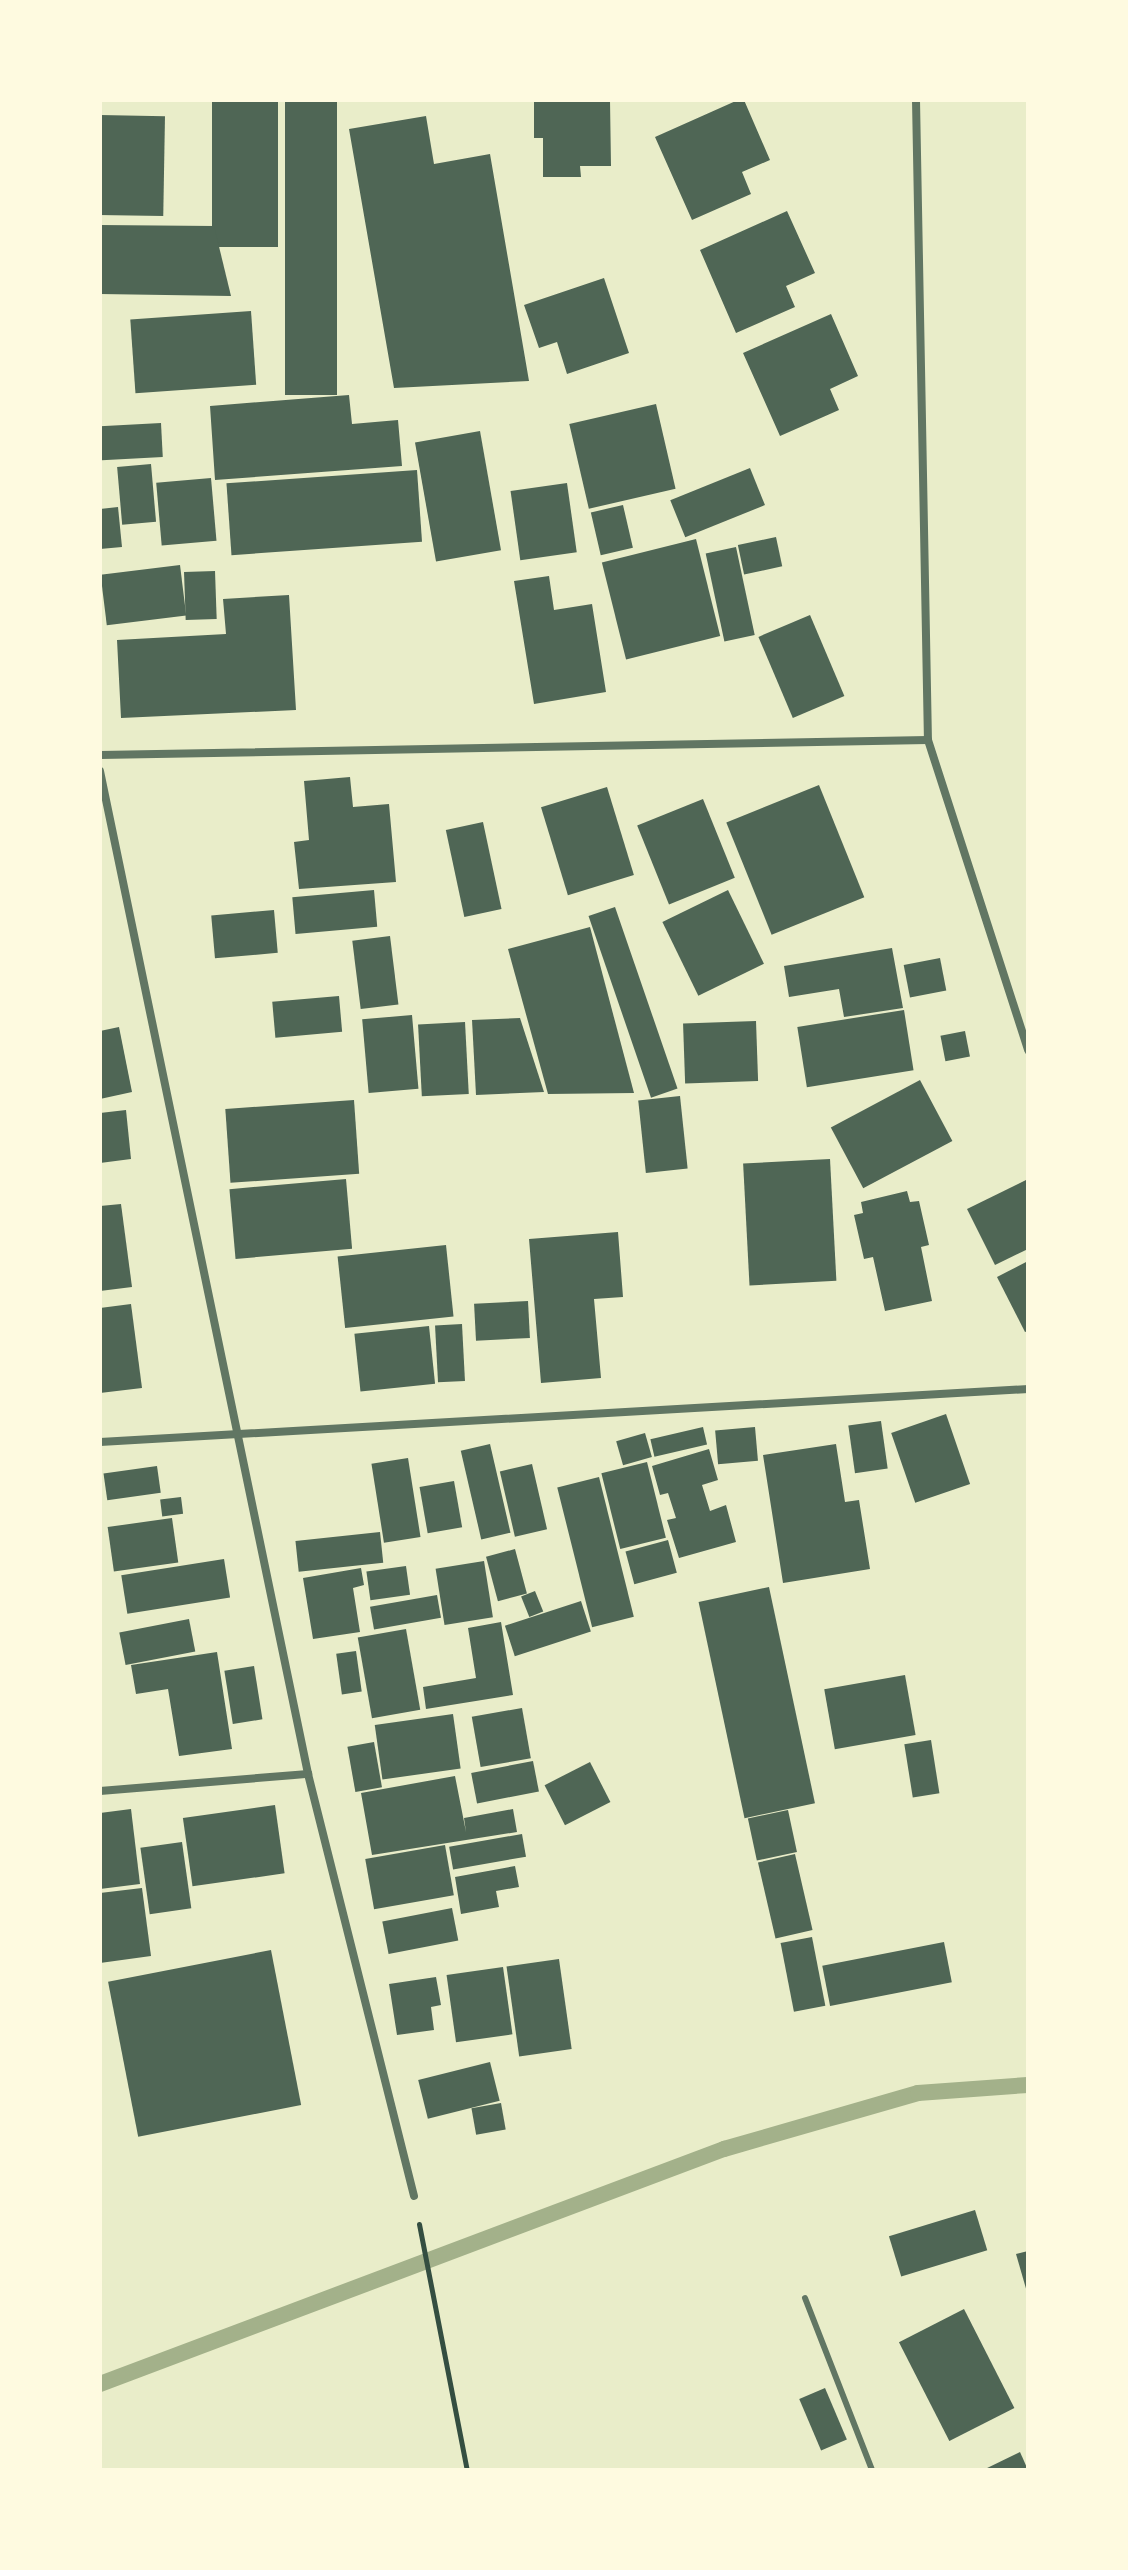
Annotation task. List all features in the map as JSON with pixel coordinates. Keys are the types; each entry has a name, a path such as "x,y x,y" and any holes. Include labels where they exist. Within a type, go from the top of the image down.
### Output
{"street":[{"path":"916,100 928,740 1028,1050"},
{"path":"100,755 928,740"},
{"path":"100,771 308,1774 414,2196"},
{"path":"100,1442 1028,1389"},
{"path":"100,1791 308,1774"}],"lane":[{"path":"805,2298 872,2470"}],"path":[{"path":"414,2196 467,2470"}],"building":[{"path":"212,100 278,100 278,247 212,247"},
{"path":"285,100 337,100 337,395 285,395"},
{"path":"534,100 610,100 611,166 580,166 581,177 543,177 543,138 534,138"},
{"path":"744,100 770,160 742,172 751,194 692,220 655,137"},
{"path":"100,115 165,116 163,216 100,215"},
{"path":"426,116 434,164 490,154 529,381 394,388 349,129"},
{"path":"787,211 815,273 786,286 795,307 736,333 700,250"},
{"path":"100,225 214,226 231,296 100,294"},
{"path":"604,278 629,353 567,374 557,342 539,348 524,305"},
{"path":"251,311 256,385 135,393 130,319"},
{"path":"831,314 858,376 830,389 839,410 780,436 743,353"},
{"path":"349,395 352,424 398,420 402,466 215,480 210,406"},
{"path":"656,404 676,489 589,509 569,424"},
{"path":"161,423 163,457 102,460 100,426"},
{"path":"480,431 501,550 436,562 415,442"},
{"path":"151,464 156,522 122,525 117,467"},
{"path":"750,468 765,505 685,537 670,500"},
{"path":"417,470 422,542 231,555 226,483"},
{"path":"211,478 216,541 162,546 156,483"},
{"path":"567,483 577,552 520,560 511,491"},
{"path":"623,505 633,548 601,555 591,512"},
{"path":"118,507 122,547 100,549 100,509"},
{"path":"776,537 782,566 744,574 738,545"},
{"path":"696,539 720,636 626,659 602,562"},
{"path":"736,547 755,635 724,641 706,553"},
{"path":"180,565 186,616 107,625 101,575"},
{"path":"215,571 217,619 186,620 184,572"},
{"path":"549,576 554,610 592,604 606,692 534,704 514,581"},
{"path":"289,595 296,710 121,718 117,640 226,634 223,599"},
{"path":"810,615 844,696 793,718 758,637"},
{"path":"350,777 353,807 389,804 396,882 299,889 294,842 309,840 304,781"},
{"path":"819,785 864,897 772,935 726,822"},
{"path":"607,787 634,875 568,895 541,807"},
{"path":"703,799 735,878 669,904 637,826"},
{"path":"483,822 502,909 464,917 446,830"},
{"path":"374,890 377,927 296,934 292,897"},
{"path":"728,890 764,964 698,996 662,922"},
{"path":"615,907 678,1089 651,1098 589,916"},
{"path":"274,910 278,953 215,958 211,915"},
{"path":"590,927 634,1093 548,1094 508,949"},
{"path":"390,936 398,1004 361,1009 352,941"},
{"path":"892,948 903,1008 844,1017 839,989 789,997 784,966"},
{"path":"940,958 946,990 910,997 904,965"},
{"path":"339,996 342,1032 275,1038 272,1002"},
{"path":"904,1010 914,1070 807,1087 797,1027"},
{"path":"412,1015 418,1089 369,1093 362,1019"},
{"path":"520,1018 544,1092 476,1095 472,1020"},
{"path":"756,1021 758,1081 685,1084 683,1024"},
{"path":"465,1022 469,1094 422,1096 418,1024"},
{"path":"119,1027 132,1092 100,1099 100,1031"},
{"path":"965,1031 970,1057 945,1061 940,1036"},
{"path":"920,1080 952,1141 863,1188 831,1127"},
{"path":"680,1096 688,1169 646,1173 638,1100"},
{"path":"354,1100 359,1174 230,1183 225,1109"},
{"path":"126,1110 131,1159 100,1163 100,1113"},
{"path":"830,1159 836,1281 750,1285 743,1164"},
{"path":"346,1179 352,1249 236,1259 229,1189"},
{"path":"1028,1179 1028,1249 995,1265 967,1209"},
{"path":"907,1191 910,1202 919,1201 929,1245 921,1247 932,1301 885,1311 873,1257 864,1259 854,1215 863,1213 861,1202"},
{"path":"121,1204 132,1287 100,1291 100,1206"},
{"path":"618,1232 623,1297 594,1299 601,1378 541,1383 529,1239"},
{"path":"446,1245 454,1317 345,1328 338,1256"},
{"path":"1028,1261 1028,1331 1025,1332 997,1277"},
{"path":"528,1301 530,1338 476,1341 474,1304"},
{"path":"131,1304 142,1388 100,1393 100,1308"},
{"path":"462,1324 465,1381 438,1382 435,1325"},
{"path":"429,1326 435,1384 360,1392 354,1334"},
{"path":"946,1414 970,1484 915,1503 891,1433"},
{"path":"881,1421 888,1469 855,1473 848,1426"},
{"path":"703,1427 707,1445 654,1457 650,1439"},
{"path":"755,1427 758,1461 718,1464 715,1430"},
{"path":"645,1433 652,1457 623,1465 616,1441"},
{"path":"490,1444 510,1533 481,1539 461,1451"},
{"path":"836,1444 845,1502 859,1500 870,1569 783,1583 763,1455"},
{"path":"709,1449 718,1480 702,1485 710,1511 726,1505 736,1542 679,1558 667,1520 676,1518 668,1493 660,1495 652,1466"},
{"path":"408,1458 421,1537 384,1543 371,1464"},
{"path":"647,1462 666,1538 620,1549 601,1473"},
{"path":"532,1464 547,1529 515,1537 500,1471"},
{"path":"157,1466 161,1493 107,1500 104,1474"},
{"path":"599,1477 634,1617 592,1627 557,1487"},
{"path":"454,1481 462,1527 428,1533 420,1487"},
{"path":"181,1497 183,1514 162,1516 160,1500"},
{"path":"172,1518 178,1563 114,1572 108,1527"},
{"path":"380,1532 383,1563 299,1572 295,1541"},
{"path":"668,1540 677,1573 634,1584 625,1551"},
{"path":"515,1549 527,1593 498,1601 486,1557"},
{"path":"224,1559 230,1598 127,1614 121,1575"},
{"path":"484,1561 493,1617 445,1625 436,1569"},
{"path":"406,1566 410,1595 370,1600 366,1572"},
{"path":"361,1568 364,1585 353,1588 360,1632 313,1639 303,1578"},
{"path":"769,1587 815,1803 745,1818 699,1602"},
{"path":"535,1591 543,1611 529,1617 521,1597"},
{"path":"437,1595 441,1618 374,1629 370,1607"},
{"path":"581,1601 591,1631 515,1656 505,1626"},
{"path":"189,1619 195,1651 126,1665 119,1633"},
{"path":"501,1622 513,1695 426,1709 423,1687 476,1678 468,1628"},
{"path":"406,1629 420,1710 372,1718 358,1638"},
{"path":"356,1651 362,1692 342,1694 336,1654"},
{"path":"217,1652 232,1749 179,1756 168,1689 136,1694 131,1665"},
{"path":"254,1666 262,1719 233,1724 224,1671"},
{"path":"905,1675 916,1735 835,1749 824,1689"},
{"path":"522,1708 531,1758 481,1767 472,1717"},
{"path":"453,1714 461,1768 382,1779 375,1725"},
{"path":"931,1740 939,1793 913,1798 904,1744"},
{"path":"374,1742 382,1787 355,1792 347,1747"},
{"path":"533,1761 539,1791 477,1803 471,1773"},
{"path":"590,1762 610,1802 565,1825 545,1785"},
{"path":"455,1776 466,1832 464,1818 513,1809 517,1832 372,1855 361,1793"},
{"path":"275,1805 285,1873 193,1886 183,1818"},
{"path":"131,1809 140,1884 100,1889 100,1813"},
{"path":"788,1810 797,1852 757,1861 748,1819"},
{"path":"522,1834 526,1857 453,1870 449,1847"},
{"path":"182,1842 191,1908 150,1914 140,1848"},
{"path":"445,1845 454,1895 374,1909 365,1859"},
{"path":"795,1854 813,1930 776,1939 758,1863"},
{"path":"515,1866 519,1887 496,1891 499,1907 461,1914 455,1877"},
{"path":"142,1888 151,1956 100,1963 100,1893"},
{"path":"452,1908 458,1940 389,1954 382,1922"},
{"path":"812,1937 825,2006 794,2012 781,1943"},
{"path":"944,1942 952,1982 830,2006 822,1966"},
{"path":"271,1950 301,2105 138,2137 108,1982"},
{"path":"559,1959 572,2049 519,2056 507,1966"},
{"path":"503,1967 512,2034 456,2042 447,1975"},
{"path":"436,1977 441,2005 431,2007 434,2030 397,2035 389,1984"},
{"path":"490,2062 500,2101 428,2119 418,2080"},
{"path":"501,2103 506,2130 476,2135 471,2108"},
{"path":"975,2210 987,2250 901,2276 889,2236"},
{"path":"1028,2251 1028,2292 1027,2292 1016,2254"},
{"path":"964,2309 1014,2408 949,2441 899,2342"},
{"path":"825,2388 847,2440 821,2450 799,2399"},
{"path":"1020,2452 1028,2470 983,2470"}],"waterway":[{"path":"100,2384 724,2149 918,2093 1028,2085"}]}
